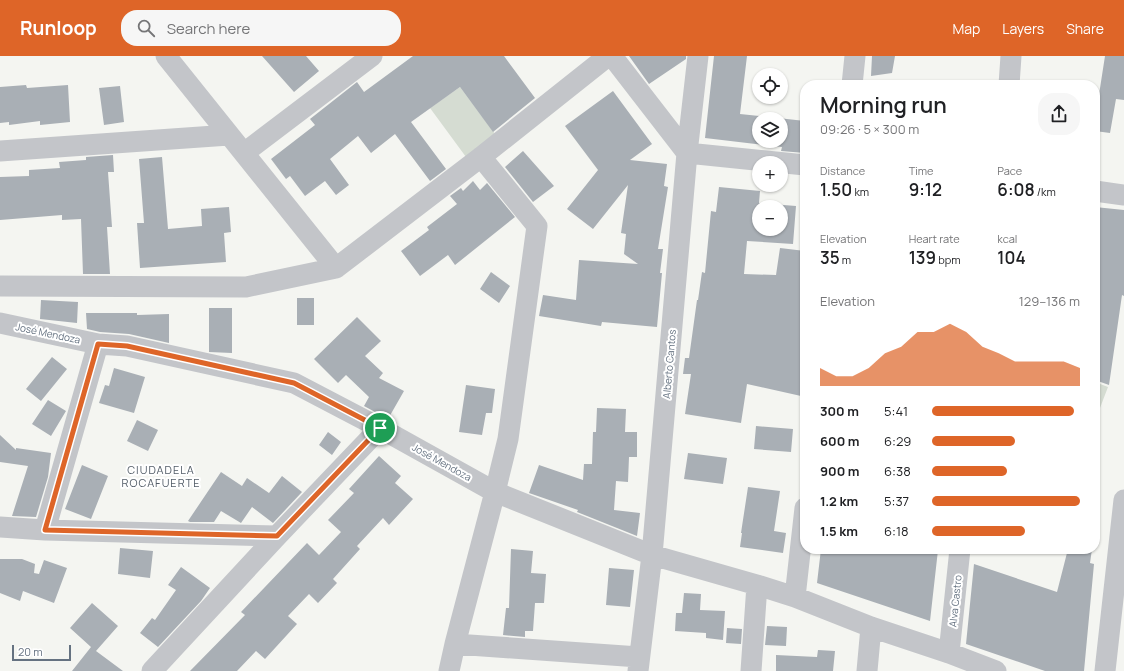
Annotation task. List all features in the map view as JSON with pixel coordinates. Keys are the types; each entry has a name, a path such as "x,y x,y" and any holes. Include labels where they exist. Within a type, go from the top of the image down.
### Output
{"street":[{"path":"166,56 336,268"},
{"path":"244,154 372,56"},
{"path":"0,286 246,287 336,268 481,157 608,56"},
{"path":"612,56 687,153 800,165"},
{"name":"Alberto Cantos","path":"638,664 652,555 687,153 698,56"},
{"path":"853,80 855,56"},
{"path":"1009,80 1011,56"},
{"path":"0,152 229,135"},
{"path":"449,671 508,439 537,226 481,157"},
{"path":"1100,192 1124,195"},
{"name":"José Mendoza","path":"0,323 98,344 127,346 294,383 380,428 495,492 652,555 795,597 871,627 949,653 985,669"},
{"path":"45,530 98,344"},
{"path":"152,671 277,536 380,428"},
{"path":"1106,671 1123,513"},
{"path":"0,527 45,530 277,536"},
{"path":"795,597 800,552"},
{"name":"Alva Castro","path":"949,653 959,554"},
{"path":"751,671 757,585"},
{"path":"867,671 871,627"},
{"path":"455,644 638,664"}],"shaded area":[{"path":"460,87 495,134 466,157 430,108"},
{"path":"1100,384 1108,387 1100,408"}],"building":[{"path":"262,56 306,56 319,71 294,92"},
{"path":"413,56 504,56 535,98 493,132 460,87 411,122 446,169 430,181 395,134 371,153 358,136 330,159 349,185 336,195 325,181 305,196 290,176 286,179 271,159 315,125 310,119 357,82 364,92"},
{"path":"629,56 686,56 686,59 649,84"},
{"path":"714,56 747,56 740,114 752,115 752,143 705,138"},
{"path":"872,56 895,56 892,73 871,76"},
{"path":"1105,56 1124,56 1124,100 1116,99 1110,133 1100,132 1100,88"},
{"path":"26,85 27,88 68,85 70,122 40,125 40,121 9,125 9,122 0,123 0,87"},
{"path":"120,86 124,122 104,125 99,88"},
{"path":"613,91 652,144 630,160 667,164 664,186 668,187 658,249 663,249 657,327 602,322 601,326 539,316 543,295 576,300 579,260 638,264 624,254 626,234 621,233 628,185 593,229 567,209 598,170 565,126"},
{"path":"788,119 800,120 800,153 781,151 782,148 788,148"},
{"path":"523,151 554,186 533,202 505,167"},
{"path":"113,155 114,172 108,172 112,227 107,227 110,274 83,274 81,219 62,220 62,215 0,220 0,177 29,176 29,170 60,168 59,162 86,160 86,157"},
{"path":"162,157 168,229 202,226 201,209 229,207 231,232 224,233 226,262 140,268 137,223 144,223 139,159"},
{"path":"473,181 480,190 487,183 515,217 455,265 448,255 420,276 401,251 429,230 427,227 457,204 450,196 461,188 463,191"},
{"path":"719,187 760,192 759,200 752,200 752,236 788,236 788,205 796,206 793,244 747,241 744,274 776,275 780,248 800,250 800,396 747,384 741,423 685,414 691,374 683,374 685,358 689,358 702,272 705,273 711,211 716,212"},
{"path":"1100,208 1124,210 1124,296 1122,295 1109,385 1100,382"},
{"path":"491,272 510,286 499,303 480,289"},
{"path":"297,298 314,298 314,325 297,325"},
{"path":"41,300 78,302 77,323 40,319"},
{"path":"209,308 232,308 232,353 209,352"},
{"path":"86,313 137,313 137,315 169,314 169,343 129,334 100,332 87,329"},
{"path":"357,317 381,341 365,356 383,373 379,378 404,391 388,419 364,406 369,397 346,375 338,383 314,359"},
{"path":"52,357 67,369 41,401 26,389"},
{"path":"114,368 145,377 134,413 99,403 105,385 109,386"},
{"path":"466,385 495,389 492,413 486,413 482,435 459,432"},
{"path":"48,400 66,411 51,436 32,424"},
{"path":"597,408 626,409 625,432 637,432 637,457 629,457 628,482 616,481 614,510 640,513 637,536 577,512 578,510 529,493 539,465 583,480 584,464 592,464 593,432 596,432"},
{"path":"137,420 158,430 148,451 127,441"},
{"path":"756,426 793,429 791,452 754,449"},
{"path":"328,432 341,442 332,455 319,445"},
{"path":"0,435 16,450 16,448 51,453 48,477 36,517 12,516 28,466 0,462"},
{"path":"688,453 727,458 723,484 684,479"},
{"path":"379,456 401,476 395,483 413,499 389,525 383,518 357,546 360,549 333,579 337,583 318,603 309,594 288,616 297,624 265,659 256,651 237,671 190,671 245,615 241,612 307,543 319,555 341,532 328,520 354,493 349,489"},
{"path":"82,465 108,476 91,519 65,509"},
{"path":"221,472 242,486 247,478 269,493 282,476 302,492 273,523 252,507 241,523 221,511 214,522 188,521"},
{"path":"748,487 780,491 774,531 786,533 783,553 740,547"},
{"path":"120,548 153,551 150,578 118,574"},
{"path":"511,549 533,551 531,573 546,574 544,603 535,603 533,631 525,631 525,637 503,635 506,608 509,608"},
{"path":"820,554 938,554 930,621 817,583"},
{"path":"1067,554 1091,554 1090,563 1094,564 1084,671 1045,671 966,644 974,564 1057,592"},
{"path":"0,559 22,559 35,564 34,573 39,574 44,560 67,568 54,603 23,591 20,601 0,593"},
{"path":"181,567 210,588 201,601 158,647 140,633 152,618 155,620 176,590 168,585"},
{"path":"609,568 634,570 630,607 606,605"},
{"path":"684,593 701,594 700,610 725,611 723,640 706,638 706,633 675,631 676,613 682,613"},
{"path":"92,603 118,626 96,651 123,671 72,671 91,647 70,628"},
{"path":"767,626 787,627 786,646 765,645"},
{"path":"727,628 742,629 741,644 726,643"},
{"path":"818,650 835,651 833,671 776,671 776,655 817,657"}],"district":[{"name":"CIUDADELA ROCAFUERTE","path":"161,475"}],"route":[{"path":"98,344 127,346 294,383 380,428 277,536 45,530 98,344"}]}
